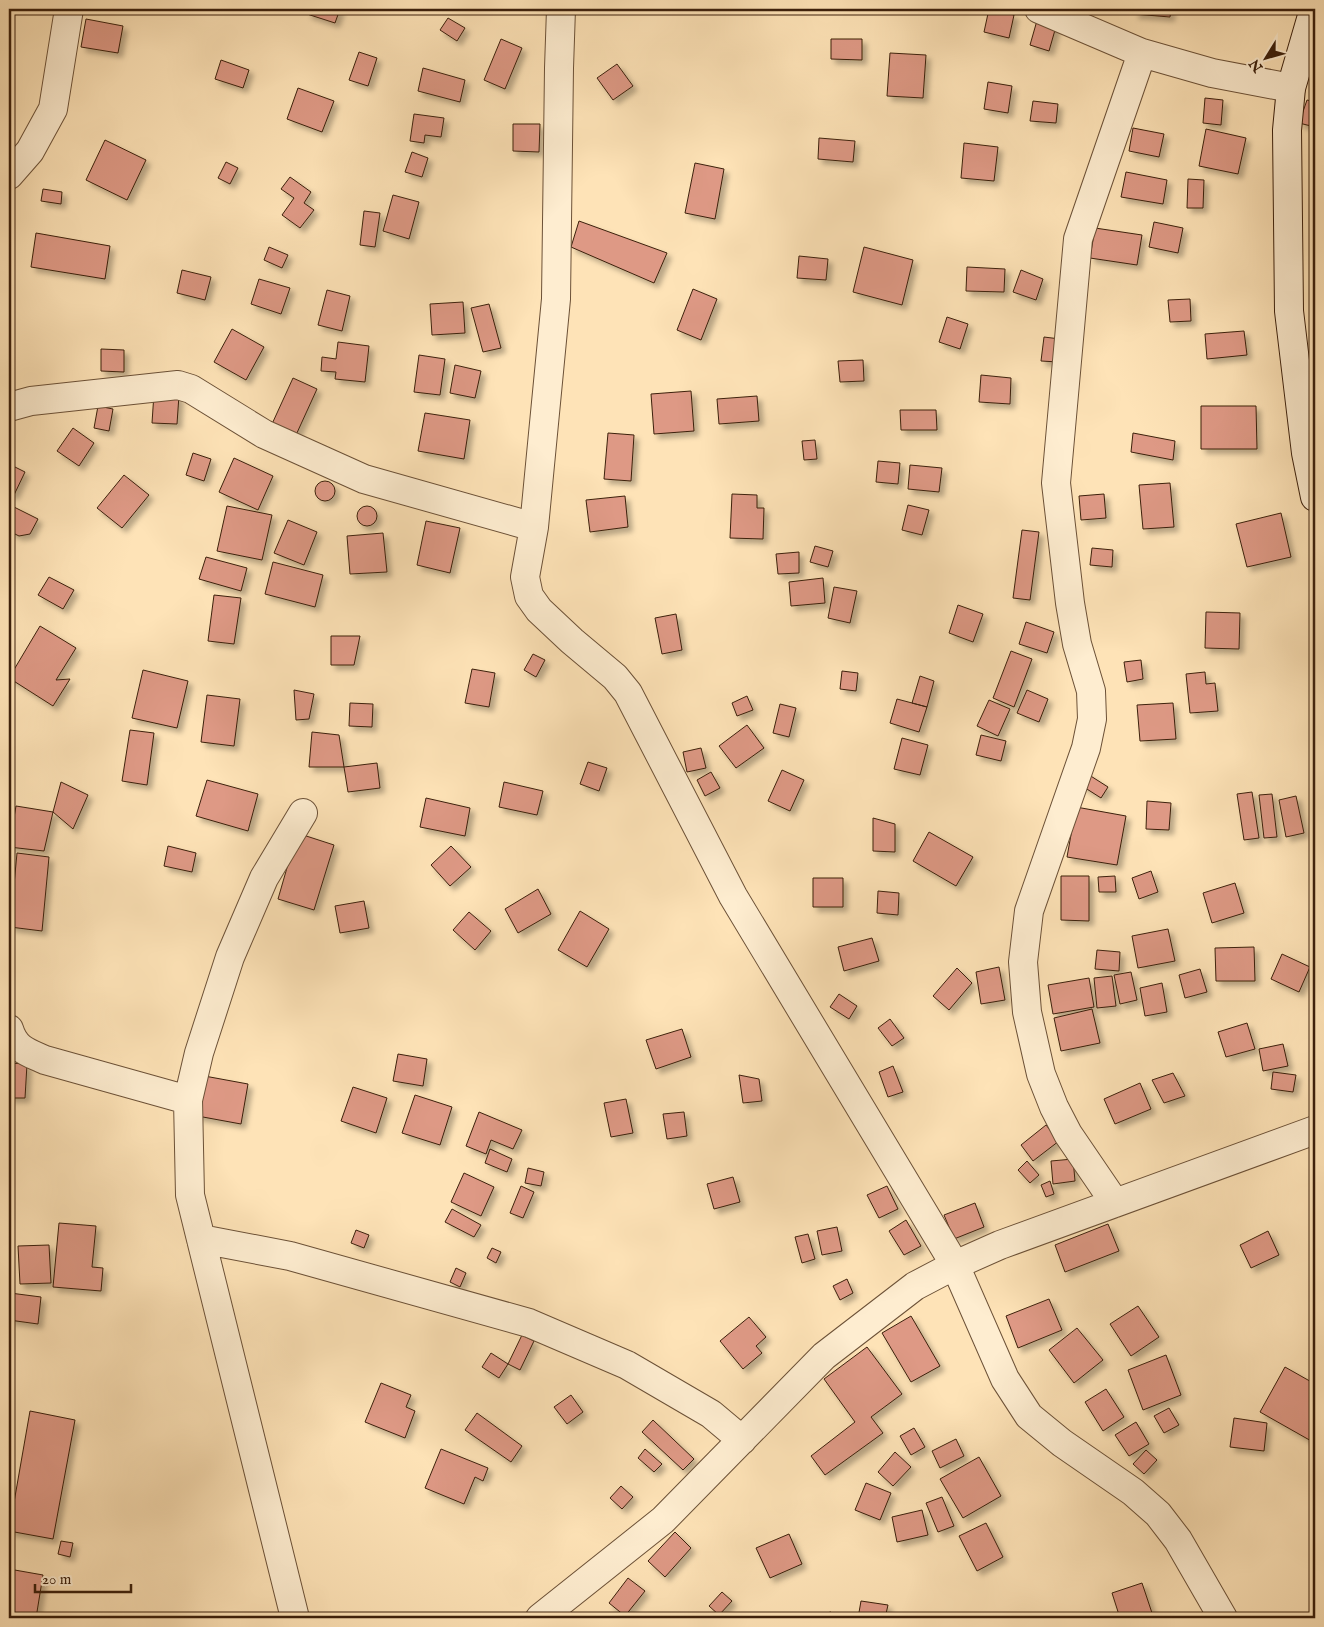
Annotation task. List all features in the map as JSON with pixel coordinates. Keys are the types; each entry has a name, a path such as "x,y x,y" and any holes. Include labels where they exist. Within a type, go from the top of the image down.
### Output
{"street":[{"path":"9,175 30,151 53,109 68,9"},
{"path":"561,9 556,299 534,527 525,576 529,596 539,610 615,677 628,693 734,896 955,1265 1005,1379 1029,1416 1062,1443 1132,1492 1158,1514 1178,1540 1223,1618"},
{"path":"1039,9 1142,53 1212,73 1291,88"},
{"path":"1314,9 1291,88 1287,130 1289,311 1306,453 1315,497"},
{"path":"1115,1203 1068,1134 1054,1107 1041,1074 1027,1012 1023,962 1028,911 1083,756 1092,719 1090,691 1077,644 1070,602 1056,482 1078,239 1142,53"},
{"path":"9,407 32,402 178,385 191,389 264,434 364,479 534,527"},
{"path":"295,1618 190,1195 188,1100 199,1053 230,957 264,878 303,813"},
{"path":"9,1028 13,1042 27,1052 45,1060 188,1100"},
{"path":"540,1618 663,1520 824,1356 915,1286 955,1265 1000,1245 1315,1130"},
{"path":"201,1239 290,1256 529,1323 627,1365 711,1414 742,1440"}],"building":[{"path":"308,9 340,9 335,23 307,14"},
{"path":"989,9 1014,15 1009,38 984,32"},
{"path":"1135,9 1171,9 1170,17 1134,14"},
{"path":"1038,17 1057,23 1049,51 1030,45"},
{"path":"448,18 465,28 457,41 440,30"},
{"path":"86,19 123,26 118,53 81,47"},
{"path":"501,39 522,48 505,89 484,80"},
{"path":"831,39 862,39 862,60 831,59"},
{"path":"359,52 377,58 368,86 349,80"},
{"path":"890,53 926,55 923,98 887,96"},
{"path":"221,60 249,70 243,88 215,79"},
{"path":"617,64 633,86 613,100 597,78"},
{"path":"423,68 465,80 460,102 418,91"},
{"path":"988,82 1012,86 1008,113 984,109"},
{"path":"298,88 334,101 322,132 287,119"},
{"path":"1205,98 1223,100 1221,125 1203,123"},
{"path":"1307,100 1315,102 1315,127 1299,123"},
{"path":"1033,101 1058,104 1056,123 1030,121"},
{"path":"414,114 444,118 441,137 425,135 424,143 410,141"},
{"path":"513,124 540,124 539,152 513,151"},
{"path":"1133,128 1164,134 1159,157 1129,151"},
{"path":"1206,129 1246,138 1238,174 1199,166"},
{"path":"819,138 855,141 853,162 818,159"},
{"path":"105,140 146,160 127,200 86,180"},
{"path":"964,143 998,147 994,181 961,178"},
{"path":"412,152 428,158 422,177 405,172"},
{"path":"226,162 238,168 230,184 218,178"},
{"path":"695,163 724,169 715,219 685,213"},
{"path":"1126,172 1167,180 1163,204 1121,197"},
{"path":"290,177 311,192 304,203 314,210 300,228 282,215 294,198 281,189"},
{"path":"1188,179 1204,180 1203,208 1187,208"},
{"path":"43,189 62,192 61,204 41,201"},
{"path":"393,195 419,202 409,239 383,231"},
{"path":"364,211 380,213 375,247 360,245"},
{"path":"579,221 667,253 654,283 571,247"},
{"path":"1154,222 1183,228 1178,253 1149,247"},
{"path":"1095,228 1142,235 1137,265 1090,258"},
{"path":"36,233 110,246 105,279 31,267"},
{"path":"269,247 288,255 282,268 264,260"},
{"path":"864,247 913,260 902,305 853,292"},
{"path":"799,256 828,259 826,280 797,278"},
{"path":"967,267 1005,269 1004,292 966,291"},
{"path":"182,270 211,277 205,300 177,293"},
{"path":"1021,270 1043,279 1036,300 1013,292"},
{"path":"259,279 290,288 281,314 251,304"},
{"path":"693,289 717,299 701,340 677,330"},
{"path":"327,290 350,296 342,331 318,325"},
{"path":"1190,299 1191,321 1170,322 1168,300"},
{"path":"463,302 465,333 432,335 430,304"},
{"path":"489,304 501,348 483,352 471,308"},
{"path":"947,317 968,324 960,349 939,342"},
{"path":"232,329 264,347 246,380 214,362"},
{"path":"1244,331 1247,355 1207,359 1205,334"},
{"path":"1044,337 1060,339 1058,362 1041,361"},
{"path":"338,342 369,346 365,382 335,379 336,372 321,371 322,357 336,359"},
{"path":"101,349 124,350 124,372 101,371"},
{"path":"419,355 445,359 440,395 414,392"},
{"path":"863,360 864,381 840,382 838,361"},
{"path":"455,365 481,371 475,398 450,393"},
{"path":"981,375 1011,378 1010,404 979,402"},
{"path":"293,378 317,389 296,435 272,424"},
{"path":"691,391 694,431 654,434 651,394"},
{"path":"154,393 179,395 177,424 152,423"},
{"path":"757,396 759,421 719,424 717,399"},
{"path":"98,406 113,409 109,431 94,428"},
{"path":"1201,406 1256,406 1257,449 1201,449"},
{"path":"900,410 936,410 937,430 901,430"},
{"path":"425,413 470,420 464,459 418,451"},
{"path":"73,428 94,443 79,466 57,451"},
{"path":"608,433 634,435 631,481 604,479"},
{"path":"1133,433 1175,441 1173,460 1131,452"},
{"path":"815,440 817,459 804,460 802,441"},
{"path":"193,453 211,459 204,481 186,475"},
{"path":"234,458 273,476 258,510 219,492"},
{"path":"878,461 900,463 898,484 876,482"},
{"path":"9,464 25,472 14,495 9,493"},
{"path":"910,465 942,468 939,492 908,489"},
{"path":"124,475 149,495 122,528 97,508"},
{"path":"325,481 332,484 335,491 332,498 325,501 318,498 315,491 318,484"},
{"path":"1170,483 1174,527 1143,529 1139,485"},
{"path":"732,494 757,495 757,508 764,508 763,539 730,538"},
{"path":"1104,494 1106,518 1081,520 1079,496"},
{"path":"625,496 628,527 590,532 586,500"},
{"path":"908,505 929,510 922,535 902,530"},
{"path":"227,506 272,515 262,560 217,551"},
{"path":"367,506 374,509 377,516 374,523 367,526 360,523 357,516 360,509"},
{"path":"14,507 38,519 30,534 19,536 9,531 9,518"},
{"path":"1281,513 1291,557 1247,567 1236,524"},
{"path":"288,520 317,532 304,565 274,553"},
{"path":"426,521 460,528 450,573 417,565"},
{"path":"1022,530 1039,532 1030,600 1013,598"},
{"path":"383,533 387,572 350,574 347,536"},
{"path":"815,546 833,551 828,567 810,562"},
{"path":"1092,548 1113,550 1112,567 1090,565"},
{"path":"799,552 799,573 778,574 776,554"},
{"path":"206,557 247,568 241,591 199,579"},
{"path":"273,562 323,575 315,607 265,594"},
{"path":"49,577 74,590 63,609 38,595"},
{"path":"823,578 825,603 791,606 789,582"},
{"path":"834,587 857,591 850,623 828,618"},
{"path":"214,595 241,598 234,644 208,641"},
{"path":"958,605 983,614 973,642 949,633"},
{"path":"1206,612 1240,613 1239,649 1205,648"},
{"path":"676,614 682,650 662,654 655,618"},
{"path":"1026,622 1054,632 1047,653 1019,644"},
{"path":"40,626 76,648 56,680 70,679 53,706 9,678"},
{"path":"331,636 360,636 354,665 331,665"},
{"path":"1011,651 1032,659 1014,707 993,698"},
{"path":"533,654 545,660 536,677 524,670"},
{"path":"1141,660 1143,679 1127,682 1124,662"},
{"path":"472,669 495,673 489,707 465,703"},
{"path":"143,670 188,681 177,728 132,718"},
{"path":"842,671 858,673 856,691 840,689"},
{"path":"1205,672 1206,684 1215,683 1218,711 1190,713 1186,674"},
{"path":"920,676 934,681 927,707 912,703"},
{"path":"294,690 314,694 309,719 296,720"},
{"path":"1027,690 1048,699 1039,722 1017,713"},
{"path":"207,695 240,699 234,746 201,742"},
{"path":"747,696 753,710 737,716 732,703"},
{"path":"897,699 927,707 919,732 890,723"},
{"path":"989,700 1010,709 998,736 977,726"},
{"path":"350,703 373,704 372,727 349,726"},
{"path":"1173,703 1176,739 1140,741 1137,705"},
{"path":"780,704 796,708 789,737 773,733"},
{"path":"747,725 764,748 736,768 719,746"},
{"path":"130,730 154,733 147,785 122,781"},
{"path":"312,732 339,735 344,767 309,767"},
{"path":"981,735 1006,741 1001,761 976,755"},
{"path":"902,738 928,745 920,775 894,769"},
{"path":"701,748 706,768 687,772 683,752"},
{"path":"588,762 607,768 599,791 580,784"},
{"path":"377,763 380,788 348,792 344,767"},
{"path":"782,770 804,780 790,811 768,801"},
{"path":"711,772 720,788 705,796 697,780"},
{"path":"1086,773 1108,787 1101,798 1079,784"},
{"path":"207,780 258,794 248,831 196,816"},
{"path":"61,782 88,795 73,829 53,812"},
{"path":"504,782 543,791 537,815 499,807"},
{"path":"1252,792 1259,838 1244,840 1237,794"},
{"path":"1272,794 1277,837 1264,838 1259,795"},
{"path":"1296,796 1304,833 1286,837 1279,800"},
{"path":"426,798 470,808 465,836 420,827"},
{"path":"1147,801 1171,803 1169,830 1146,829"},
{"path":"16,806 53,812 44,851 9,847"},
{"path":"1076,807 1126,816 1117,865 1067,857"},
{"path":"873,818 895,824 895,852 873,851"},
{"path":"929,832 973,857 956,886 913,861"},
{"path":"297,833 334,845 314,910 278,899"},
{"path":"168,846 196,853 192,872 164,866"},
{"path":"451,846 471,867 450,886 431,865"},
{"path":"17,853 49,857 42,931 10,927"},
{"path":"1151,871 1158,892 1139,899 1132,878"},
{"path":"1061,876 1089,876 1089,921 1061,920"},
{"path":"1115,876 1116,892 1099,892 1098,877"},
{"path":"813,878 843,878 843,907 813,907"},
{"path":"1235,883 1244,913 1212,923 1203,893"},
{"path":"538,889 551,914 518,933 505,909"},
{"path":"878,891 899,893 898,915 877,913"},
{"path":"364,901 369,928 340,933 335,906"},
{"path":"580,911 609,929 587,967 558,950"},
{"path":"469,912 491,931 475,950 453,930"},
{"path":"1168,929 1175,961 1138,968 1132,936"},
{"path":"872,938 879,961 844,971 838,947"},
{"path":"1254,947 1255,981 1216,981 1215,948"},
{"path":"1097,950 1120,952 1119,971 1095,969"},
{"path":"1282,954 1310,967 1299,992 1271,979"},
{"path":"999,967 1005,1000 981,1004 976,972"},
{"path":"957,968 972,983 949,1010 933,996"},
{"path":"1200,969 1207,992 1185,998 1179,975"},
{"path":"1131,972 1137,1000 1120,1004 1114,975"},
{"path":"1112,976 1116,1006 1097,1008 1094,978"},
{"path":"1089,978 1094,1007 1053,1014 1048,985"},
{"path":"1162,983 1167,1012 1145,1016 1140,988"},
{"path":"839,994 857,1006 849,1019 830,1007"},
{"path":"1092,1009 1100,1043 1061,1051 1054,1018"},
{"path":"1315,1018 1315,1055 1313,1055 1310,1019"},
{"path":"890,1019 904,1038 892,1046 878,1028"},
{"path":"1247,1023 1255,1049 1226,1057 1218,1032"},
{"path":"682,1029 691,1057 656,1069 646,1040"},
{"path":"1283,1044 1288,1066 1263,1071 1259,1049"},
{"path":"398,1054 427,1059 423,1086 393,1081"},
{"path":"9,1063 27,1064 25,1098 9,1098"},
{"path":"893,1066 903,1092 888,1097 879,1072"},
{"path":"1273,1072 1296,1075 1293,1092 1271,1089"},
{"path":"1173,1073 1185,1096 1164,1103 1152,1080"},
{"path":"199,1075 248,1084 241,1124 192,1115"},
{"path":"739,1075 759,1079 762,1101 743,1103"},
{"path":"1140,1083 1151,1109 1115,1124 1104,1099"},
{"path":"353,1087 387,1098 376,1133 341,1121"},
{"path":"415,1095 452,1107 440,1145 402,1133"},
{"path":"626,1099 633,1133 611,1137 604,1103"},
{"path":"479,1112 522,1130 513,1149 491,1140 486,1154 466,1146"},
{"path":"684,1112 687,1136 667,1139 663,1114"},
{"path":"1046,1125 1059,1141 1033,1161 1021,1145"},
{"path":"490,1149 512,1159 507,1172 485,1163"},
{"path":"1073,1159 1075,1181 1053,1184 1051,1161"},
{"path":"1027,1161 1039,1175 1030,1183 1018,1170"},
{"path":"528,1168 544,1172 541,1186 525,1183"},
{"path":"464,1173 494,1187 481,1216 451,1202"},
{"path":"733,1177 740,1202 714,1209 707,1184"},
{"path":"1050,1181 1054,1194 1046,1197 1041,1185"},
{"path":"521,1186 534,1192 523,1218 510,1213"},
{"path":"887,1186 898,1209 879,1218 867,1195"},
{"path":"975,1203 984,1227 954,1239 944,1215"},
{"path":"452,1209 481,1225 474,1237 445,1222"},
{"path":"906,1220 921,1246 904,1255 889,1231"},
{"path":"59,1223 96,1226 92,1267 103,1268 101,1291 53,1287"},
{"path":"1108,1224 1119,1251 1065,1272 1055,1245"},
{"path":"837,1227 842,1251 822,1255 817,1231"},
{"path":"356,1230 369,1235 364,1248 351,1243"},
{"path":"1268,1231 1279,1255 1251,1268 1240,1245"},
{"path":"808,1234 815,1259 802,1263 795,1237"},
{"path":"49,1245 51,1283 20,1284 18,1246"},
{"path":"492,1248 501,1252 496,1263 487,1258"},
{"path":"456,1268 466,1273 460,1287 450,1282"},
{"path":"847,1279 853,1293 840,1300 833,1286"},
{"path":"10,1293 41,1297 38,1324 9,1320"},
{"path":"1049,1299 1062,1330 1018,1348 1006,1316"},
{"path":"1138,1306 1159,1337 1131,1356 1110,1324"},
{"path":"911,1316 940,1366 911,1382 882,1333"},
{"path":"749,1317 766,1337 756,1346 762,1353 743,1369 720,1341"},
{"path":"1077,1328 1103,1360 1074,1383 1049,1350"},
{"path":"522,1335 534,1341 520,1370 508,1364"},
{"path":"867,1347 902,1394 871,1417 883,1433 825,1475 811,1456 855,1422 824,1379"},
{"path":"491,1353 508,1364 499,1378 482,1367"},
{"path":"1166,1355 1181,1395 1143,1410 1128,1370"},
{"path":"1285,1367 1315,1384 1315,1439 1313,1442 1260,1412"},
{"path":"381,1383 411,1395 406,1407 415,1411 405,1438 365,1422"},
{"path":"1106,1389 1124,1417 1103,1431 1085,1402"},
{"path":"571,1395 583,1412 567,1424 554,1407"},
{"path":"1169,1408 1179,1425 1164,1433 1154,1416"},
{"path":"30,1411 75,1420 53,1539 9,1531"},
{"path":"477,1413 522,1446 511,1462 465,1430"},
{"path":"1234,1418 1267,1423 1264,1451 1230,1447"},
{"path":"653,1420 694,1459 683,1470 642,1432"},
{"path":"1136,1422 1149,1444 1129,1456 1115,1435"},
{"path":"914,1428 925,1447 911,1455 900,1436"},
{"path":"956,1439 964,1456 940,1468 932,1451"},
{"path":"441,1449 488,1468 483,1481 475,1477 464,1504 425,1488"},
{"path":"645,1449 662,1464 654,1472 638,1458"},
{"path":"1146,1450 1157,1460 1144,1474 1133,1464"},
{"path":"895,1452 911,1467 893,1486 878,1472"},
{"path":"979,1457 1001,1496 963,1518 940,1479"},
{"path":"866,1483 891,1493 880,1520 855,1510"},
{"path":"621,1486 633,1497 622,1509 610,1498"},
{"path":"942,1497 954,1526 938,1532 926,1503"},
{"path":"922,1510 928,1535 897,1542 892,1517"},
{"path":"986,1523 1003,1557 977,1571 959,1536"},
{"path":"675,1532 691,1548 665,1577 648,1561"},
{"path":"789,1534 802,1564 770,1578 756,1548"},
{"path":"61,1541 73,1543 70,1557 58,1554"},
{"path":"9,1569 43,1575 36,1618 9,1618"},
{"path":"628,1578 645,1591 625,1616 609,1603"},
{"path":"1142,1583 1152,1613 1134,1618 1120,1618 1112,1593"},
{"path":"722,1592 732,1601 719,1615 709,1606"},
{"path":"861,1601 888,1605 885,1618 858,1618"},
{"path":"831,1612 832,1618 802,1618"}]}
